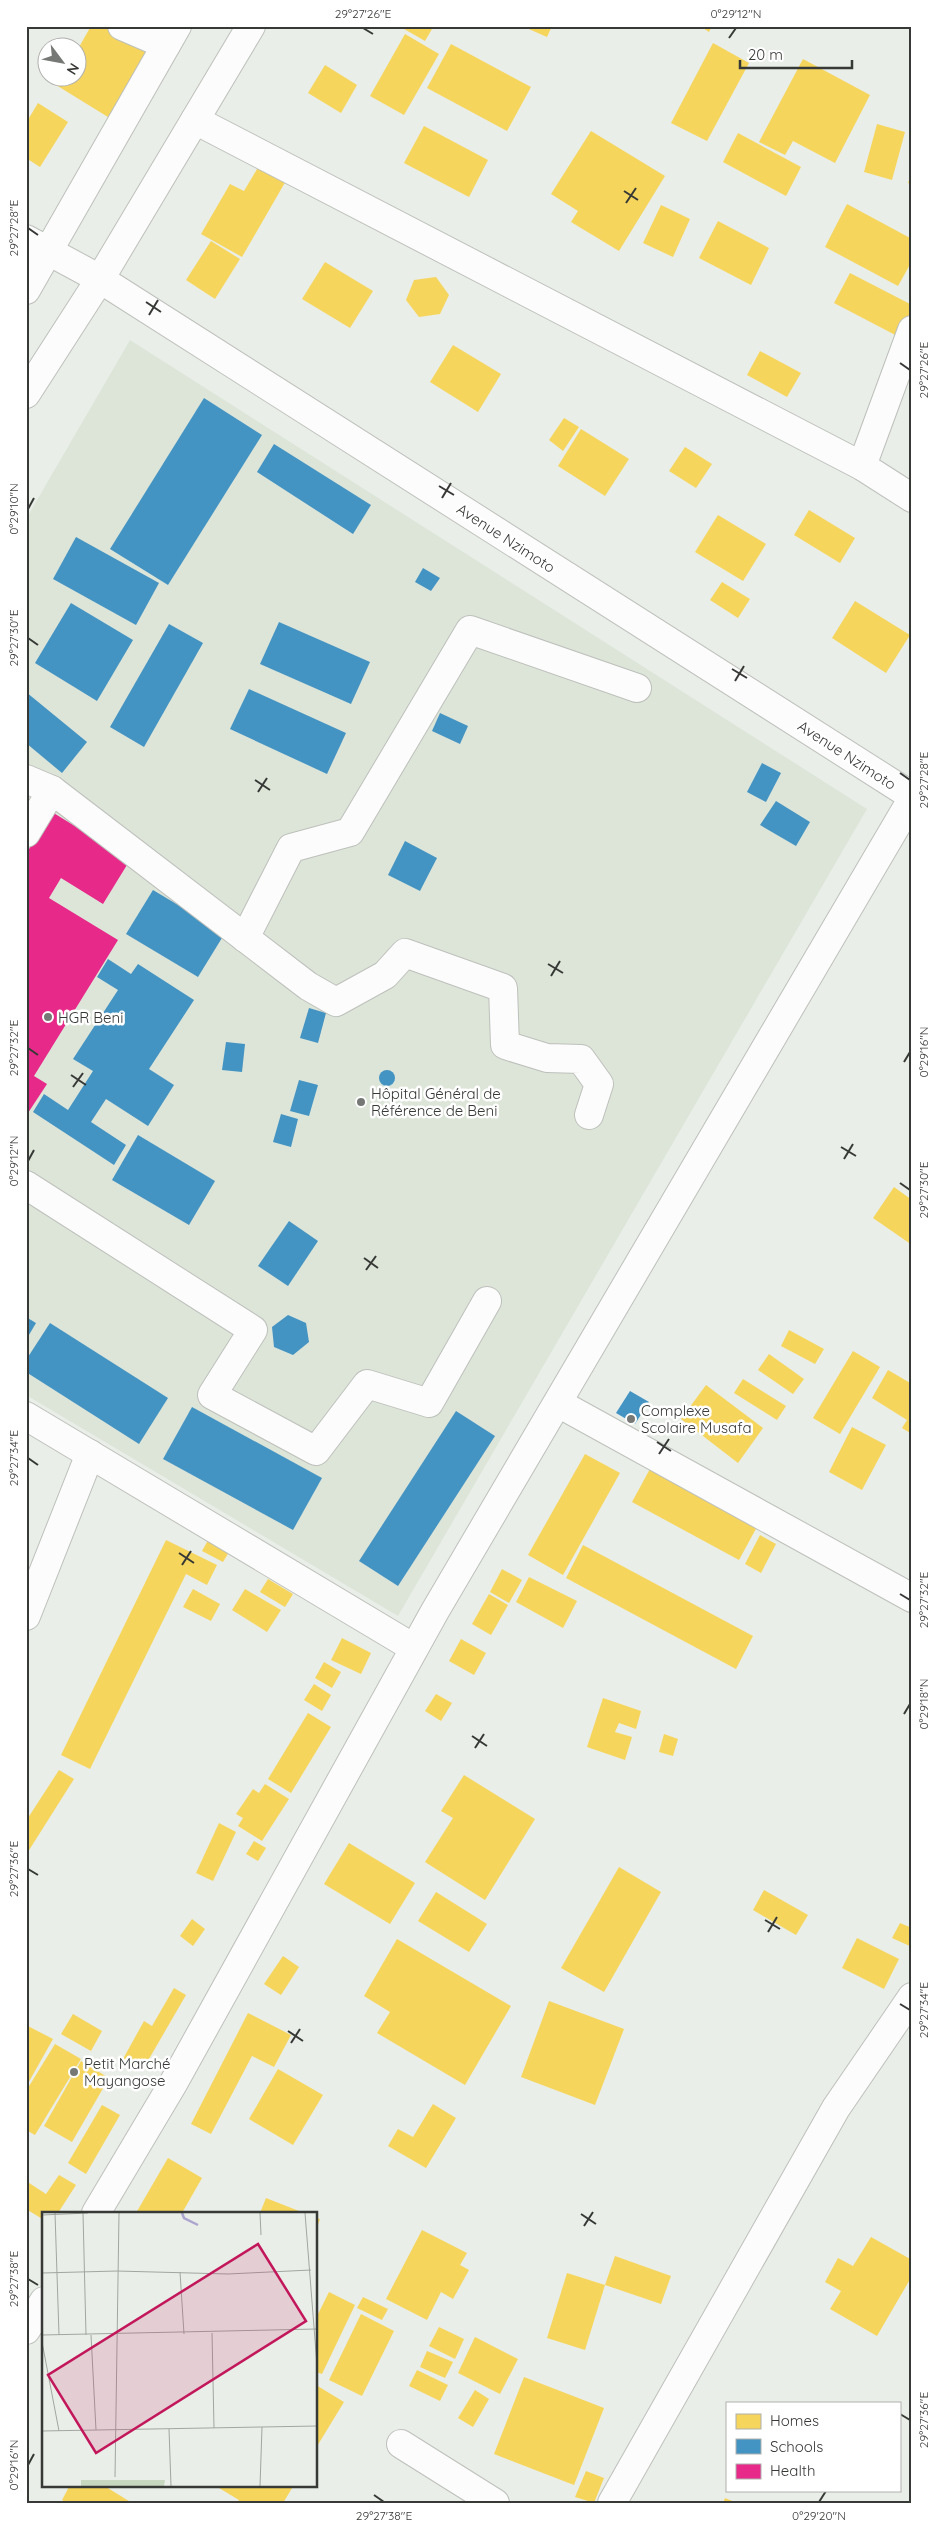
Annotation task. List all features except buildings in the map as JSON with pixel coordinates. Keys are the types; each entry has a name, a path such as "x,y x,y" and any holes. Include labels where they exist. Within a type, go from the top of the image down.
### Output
{"main road":[{"path":"26,290 49,253 171,36 122,26"},
{"path":"26,394 100,279 251,26"},
{"path":"195,120 862,466 912,498"},
{"name":"Avenue Nzimoto","path":"26,239 100,279 912,798"},
{"path":"862,466 912,330"},
{"path":"246,938 291,848 350,832 470,630 637,688"},
{"path":"26,779 52,790 308,986 336,1002 385,975 405,953 503,988 505,1045 546,1058 581,1059 598,1084 589,1115"},
{"path":"26,833 52,790"},
{"path":"97,2212 174,2082 414,1648 912,798"},
{"path":"26,1185 253,1330 212,1395 316,1451 367,1384 428,1403 487,1301"},
{"path":"558,1403 912,1598"},
{"path":"26,1416 414,1648"},
{"path":"26,1616 90,1454"},
{"path":"612,2503 836,2108 912,1997"},
{"path":"26,2330 42,2304"},
{"path":"401,2444 495,2503"}],"shaded area":[{"name":"Hôpital Général de Référence de Beni","path":"130,340 867,809 398,1616 26,1395 26,519"}],"place":[{"name":"HGR Beni","path":"48,1017"},
{"name":"Hôpital Général de Référence de Beni","path":"361,1102"},
{"name":"Complexe Scolaire Musafa","path":"631,1419"},
{"name":"Petit Marché Mayangose","path":"74,2072"}]}
